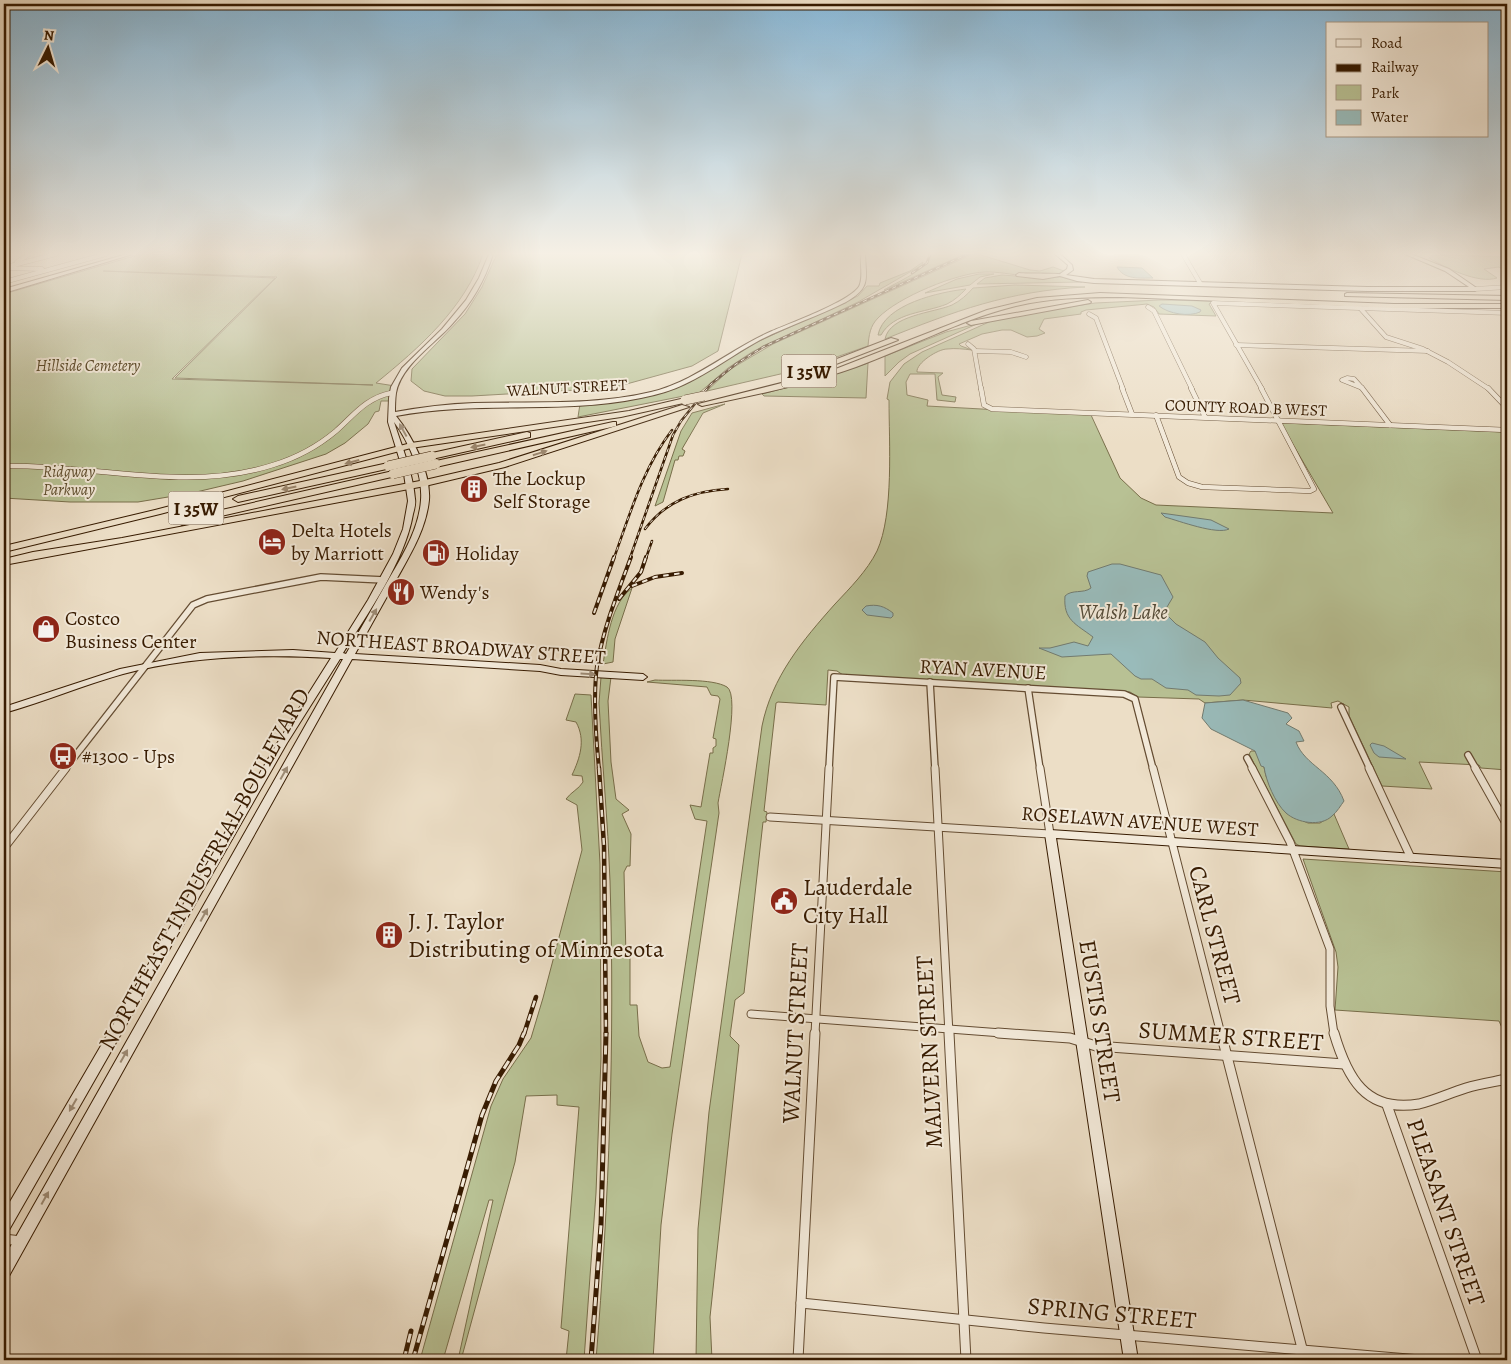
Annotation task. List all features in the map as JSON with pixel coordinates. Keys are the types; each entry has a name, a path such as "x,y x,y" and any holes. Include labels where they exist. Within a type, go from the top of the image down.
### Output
{"highway":[{"name":"I 35W","path":"755,388 814,370 952,318"},
{"name":"I 35W","path":"4,562 390,470 755,388 816,377 857,364 968,318"},
{"path":"917,339 969,323 998,318"},
{"name":"I 35W","path":"434,460 628,413 685,404"},
{"path":"27,557 425,483 502,465 685,404"},
{"path":"4,550 411,446 628,413"},
{"name":"I 35W","path":"4,550 390,470"}],"street":[{"path":"4,466 54,465 156,476 187,477 219,476 247,472 275,464 309,450 330,436 368,400 376,395 391,393 401,373 455,318"},
{"name":"WALNUT STREET","path":"392,415 469,404 609,401 638,397 674,386 700,374 751,343 805,318"},
{"path":"1095,318 1132,414"},
{"path":"1157,318 1205,417"},
{"path":"1156,415 1180,477 1188,483 1202,487 1313,490 1278,423 1279,420 1220,318"},
{"path":"1369,318 1386,337 1428,351 1482,384 1507,408"},
{"path":"968,344 975,351 1010,352 1026,357"},
{"path":"1236,345 1428,351"},
{"name":"COUNTY ROAD B WEST","path":"975,351 985,406 992,409 1507,430"},
{"path":"1362,388 1390,425"},
{"name":"NORTHEAST INDUSTRIAL BOULEVARD","path":"4,1225 278,750 312,700 397,554 407,529 412,501 410,486 391,422 391,393"},
{"path":"392,415 398,421 411,446 422,470 425,483"},
{"name":"NORTHEAST INDUSTRIAL BOULEVARD","path":"4,1271 393,580 410,548 423,515 426,493 425,483"},
{"path":"4,848 190,609 201,601 321,577 393,580"},
{"name":"NORTHEAST BROADWAY STREET","path":"4,710 63,690 145,666 196,657 282,653 540,668 561,672 640,677"},
{"name":"WALNUT STREET","path":"798,1360 834,677"},
{"name":"RYAN AVENUE","path":"834,677 1131,696"},
{"name":"MALVERN STREET","path":"930,682 966,1360"},
{"name":"EUSTIS STREET","path":"1028,688 1131,1360"},
{"name":"NORTHEAST BROADWAY STREET","path":"4,705 42,693 63,690"},
{"name":"CARL STREET","path":"1131,696 1135,699 1170,842 1306,1360"},
{"path":"1341,707 1411,858"},
{"path":"1468,755 1507,825"},
{"path":"1247,758 1291,846 1330,949 1332,966 1330,1016 1344,1064"},
{"name":"ROSELAWN AVENUE WEST","path":"770,817 1170,842 1291,846 1411,858 1507,864"},
{"name":"SUMMER STREET","path":"750,1014 1070,1038 1096,1046 1344,1064 1357,1088 1387,1105"},
{"path":"1387,1105 1418,1104 1433,1101 1462,1090 1507,1079"},
{"name":"PLEASANT STREET","path":"1387,1105 1478,1360"},
{"path":"4,1239 21,1241"},
{"name":"SPRING STREET","path":"801,1303 964,1320 1420,1360"}],"green space":[{"name":"Hillside Cemetery","path":"4,318 235,318 172,379 373,385 175,378 236,318 446,318 408,356 376,383 395,386 390,401 381,401 379,411 375,412 368,424 345,443 326,454 243,481 192,493 138,502 70,502 4,498"},
{"path":"461,318 726,318 718,351 692,366 612,388 445,396 424,391 411,381 412,369"},
{"path":"810,318 825,318 752,352 728,368 699,393 578,417 580,404 670,390 690,382 757,342"},
{"path":"832,318 878,318 873,324 869,334 868,346 802,369 707,391 729,370 773,344"},
{"path":"888,318 901,318 887,327 881,335 878,335 882,324"},
{"path":"909,318 941,318 885,339 889,331"},
{"path":"998,318 1054,318 1044,319 1039,329 1045,333 1037,336 1027,337 1011,330 1002,330 982,334 959,344 972,350 943,350 928,357 920,365 917,372 943,373 938,377 942,395 956,397 955,402 937,400 935,374 910,374 906,382 907,395 928,400 927,406 1091,415 1120,478 1141,498 1156,505 1333,513 1281,424 1284,423 1507,432 1507,770 1481,768 1479,765 1419,762 1432,789 1382,786 1349,716 1349,707 1338,701 1331,703 1332,708 1243,700 1205,703 1199,699 1138,697 1130,692 843,675 837,671 828,670 826,705 776,703 764,811 767,812 766,822 763,822 744,993 735,1000 730,1036 739,1045 710,1317 712,1360 696,1360 698,1229 709,1112 762,726 767,708 773,691 790,660 811,632 863,572 877,551 886,518 888,498 890,436 889,400 887,399 890,382 904,364 922,352"},
{"path":"979,323 910,354 885,376 885,356 946,332"},
{"path":"868,363 866,398 764,396 762,394 824,378"},
{"path":"725,404 703,413 682,449 685,451 683,456 679,456 678,460 675,460 663,502 655,506 681,431 692,413"},
{"path":"632,588 615,639 613,662 603,664 608,633 615,612 619,603"},
{"path":"601,677 611,677 608,701 611,762 616,799 629,810 622,814 631,834 630,866 627,866 624,872 626,957 630,957 630,1005 637,1005 639,1036 648,1062 662,1068 670,1067 707,821 695,819 690,805 701,807 710,753 713,753 713,748 716,746 716,739 713,738 720,699 718,696 711,695 707,687 647,682 655,680 692,680 720,684 727,687 731,694 732,706 729,742 718,803 719,813 672,1134 661,1225 653,1360 596,1360 610,1121 612,1001 609,859 599,703"},
{"path":"575,694 591,695 600,864 601,1058 596,1193 584,1360 566,1360 569,1331 561,1328 579,1107 557,1105 557,1095 526,1096 515,1162 461,1360 458,1360 493,1200 489,1200 443,1360 420,1360 491,1106 503,1079 531,1038 582,850 577,805 566,799 583,782 582,776 572,775 581,749 581,735 576,722 566,720"},
{"path":"1251,751 1255,751 1264,767 1276,798 1286,813 1308,823 1320,823 1334,814 1349,849 1300,846 1296,844 1249,754"},
{"path":"1303,859 1507,872 1507,1039 1499,1021 1335,1010 1338,967 1336,952"}],"water":[{"path":"1161,513 1211,520 1229,529 1216,530 1198,527 1165,517"},
{"name":"Walsh Lake","path":"1112,564 1120,564 1161,575 1173,597 1164,612 1176,624 1205,642 1218,658 1240,678 1241,683 1230,695 1196,695 1188,690 1166,688 1152,679 1141,679 1135,676 1111,654 1062,657 1039,648 1050,648 1074,642 1088,646 1093,637 1076,625 1068,616 1065,596 1091,588 1087,576 1088,572"},
{"path":"877,605 883,607 893,613 893,616 891,618 867,615 862,610 866,606"},
{"path":"1243,700 1288,713 1292,718 1286,724 1299,731 1304,741 1296,742 1300,750 1333,782 1344,801 1332,816 1316,823 1296,819 1286,813 1275,798 1264,767 1261,766 1255,751 1211,729 1202,718 1205,703"},
{"path":"1372,743 1384,746 1406,759 1379,757 1374,753 1370,745"}],"railway":[{"path":"630,558 673,435 681,421 711,384 736,364 763,347 828,318"},
{"path":"614,558 645,476 672,430"},
{"path":"645,529 662,511 682,499 704,492 728,489"},
{"path":"646,558 652,541"},
{"path":"594,613 614,557"},
{"path":"599,769 595,704 597,666 607,624 631,557"},
{"path":"619,599 641,572 646,557"},
{"path":"632,586 655,577 682,573"},
{"path":"599,768 604,846 606,1033"},
{"path":"524,1034 536,997"},
{"path":"413,1360 482,1115 496,1081 519,1045 524,1033"},
{"path":"591,1360 601,1225 606,1033"},
{"path":"404,1360 411,1331"}],"place":[{"name":"The Lockup Self Storage","path":"474,489"},
{"name":"Delta Hotels by Marriott","path":"272,542"},
{"name":"Holiday","path":"436,553"},
{"name":"Wendy's","path":"401,592"},
{"name":"Costco Business Center","path":"46,629"},
{"name":"#1300 - Ups","path":"63,756"},
{"name":"Lauderdale City Hall","path":"784,901"},
{"name":"J. J. Taylor Distributing of Minnesota","path":"389,935"}],"park label":[{"name":"Ridgway Parkway","path":"69,480"}]}
